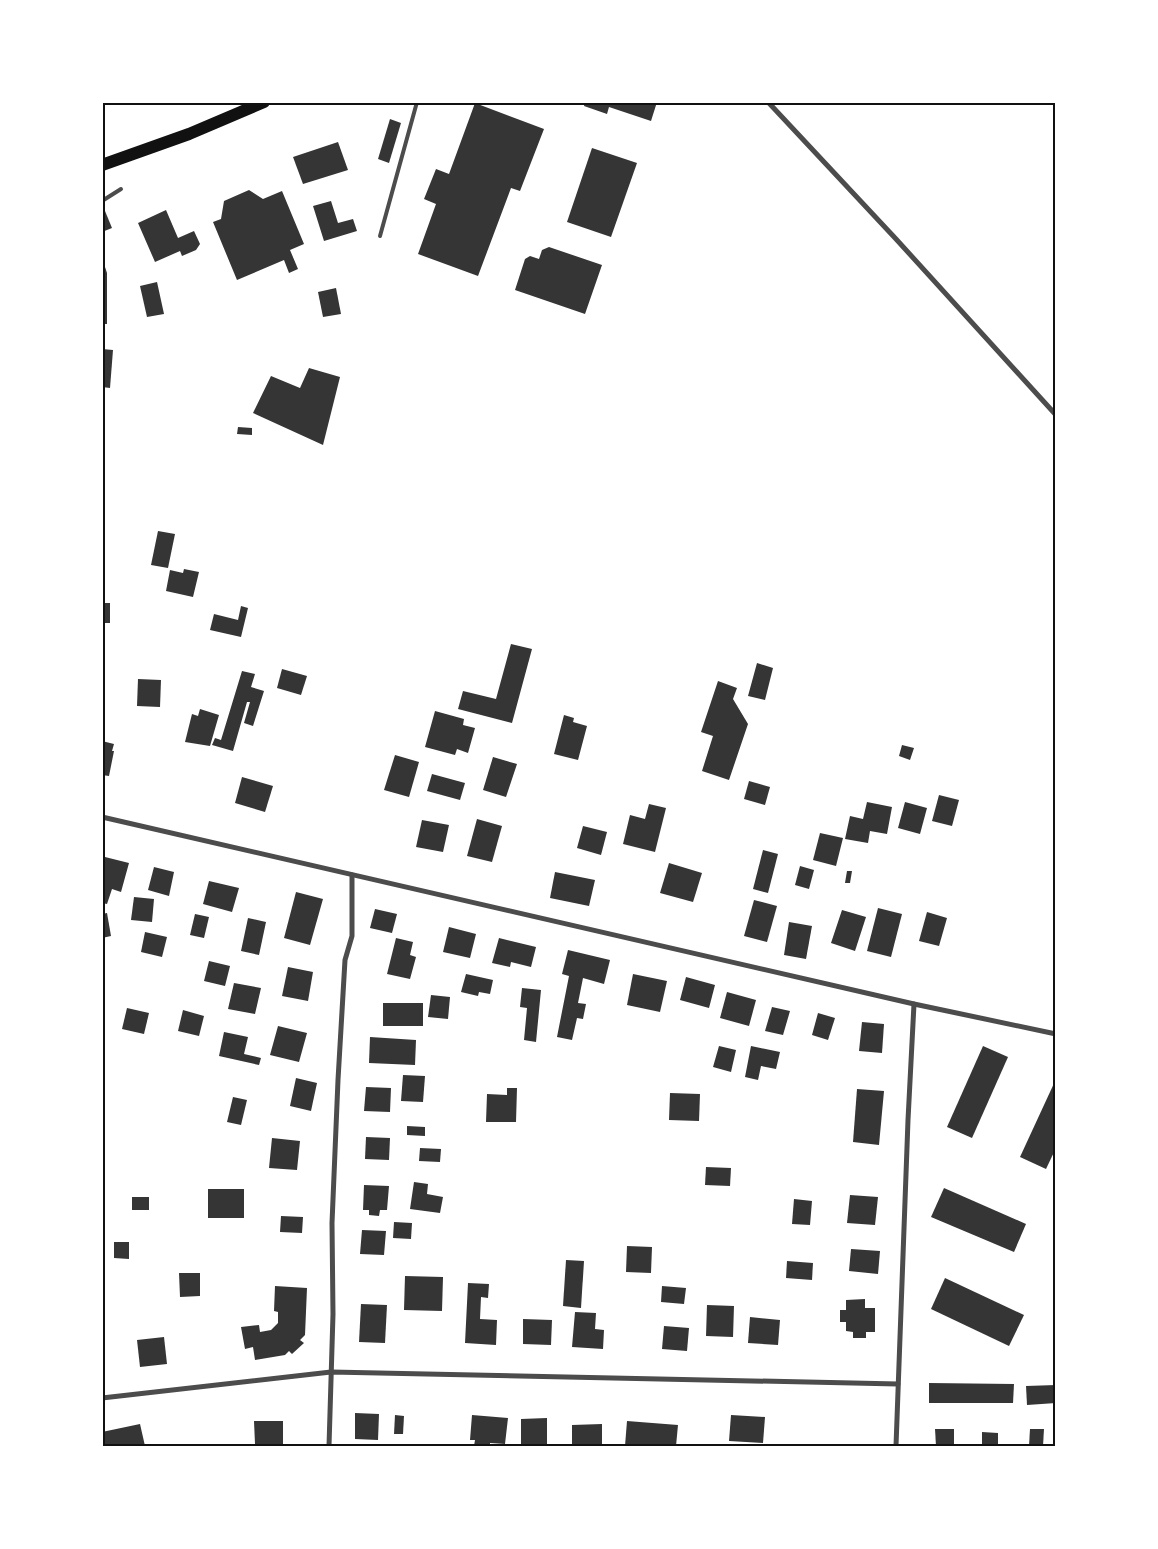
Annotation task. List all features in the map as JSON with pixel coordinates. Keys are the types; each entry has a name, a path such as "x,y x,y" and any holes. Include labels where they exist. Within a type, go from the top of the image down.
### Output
{"main road":[{"path":"102,165 189,134 264,102"}],"street":[{"path":"768,102 1056,415"},
{"path":"102,817 914,1004 1056,1034"},
{"path":"329,1446 332,1223 345,960 352,936 352,875"},
{"path":"896,1446 914,1004"},
{"path":"102,1398 331,1372 898,1384"}],"lane":[{"path":"380,236 417,102"},
{"path":"102,201 121,189"}],"building":[{"path":"585,102 657,102 651,121 609,107 607,114 584,106"},
{"path":"475,103 544,129 520,191 511,188 478,276 418,254 436,204 424,199 436,169 449,174"},
{"path":"390,119 401,123 389,163 378,159"},
{"path":"338,142 348,170 303,184 293,157"},
{"path":"592,148 637,163 611,237 567,222"},
{"path":"249,190 263,199 282,191 304,244 290,250 298,269 289,273 284,260 237,280 213,222 221,219 224,201"},
{"path":"331,201 338,223 353,219 357,231 324,241 313,206"},
{"path":"166,210 178,238 194,231 200,244 196,250 182,256 180,251 155,262 138,223"},
{"path":"105,211 112,228 102,232 102,212"},
{"path":"549,247 602,265 585,314 515,290 525,259 530,256 539,259 542,250"},
{"path":"103,261 107,273 107,324 102,324"},
{"path":"157,282 164,314 147,317 140,286"},
{"path":"336,288 341,314 323,317 318,292"},
{"path":"102,349 113,350 110,388 102,387"},
{"path":"309,368 340,377 323,445 253,413 271,376 300,388"},
{"path":"238,427 252,428 252,435 237,434"},
{"path":"158,531 175,534 168,568 151,565"},
{"path":"184,569 199,572 193,597 166,591 170,570 183,573"},
{"path":"102,603 110,603 110,623 102,623"},
{"path":"241,606 248,608 241,637 210,630 214,614 238,620"},
{"path":"511,644 532,649 512,723 458,709 463,691 496,699"},
{"path":"757,663 773,668 765,700 748,696"},
{"path":"282,669 307,676 301,695 277,688"},
{"path":"242,671 255,674 251,687 264,691 253,726 244,723 250,702 247,702 233,751 212,745 215,738 221,740"},
{"path":"138,679 161,680 160,707 137,706"},
{"path":"718,681 737,688 733,699 748,724 729,780 702,771 713,736 701,732"},
{"path":"200,709 219,715 210,746 185,742 192,714 198,716"},
{"path":"435,711 464,719 463,725 475,728 468,753 457,749 455,755 425,747"},
{"path":"564,715 574,718 573,722 587,726 578,760 554,754"},
{"path":"102,741 114,744 109,776 102,775"},
{"path":"902,745 914,748 910,760 899,756"},
{"path":"395,755 419,762 409,797 384,790"},
{"path":"493,757 517,764 506,797 483,790"},
{"path":"432,774 465,783 460,800 427,791"},
{"path":"242,777 273,786 265,812 235,803"},
{"path":"749,781 770,787 765,805 744,799"},
{"path":"939,795 959,800 952,826 932,821"},
{"path":"867,802 892,807 887,834 870,831 868,843 845,839 850,816 863,819"},
{"path":"905,802 927,808 920,834 898,828"},
{"path":"649,804 666,808 655,852 623,844 630,815 645,819"},
{"path":"477,819 502,826 492,862 467,856"},
{"path":"422,820 449,825 443,852 416,847"},
{"path":"583,826 607,832 601,855 577,848"},
{"path":"820,833 843,838 836,866 813,860"},
{"path":"763,850 778,854 768,893 753,889"},
{"path":"105,857 129,863 121,892 112,889 107,904 102,903 102,866"},
{"path":"669,863 702,873 693,902 660,893"},
{"path":"800,866 814,870 809,889 795,885"},
{"path":"154,867 174,872 169,896 148,890"},
{"path":"847,871 852,871 850,883 845,883"},
{"path":"555,872 595,880 589,906 550,898"},
{"path":"209,881 239,888 232,912 203,904"},
{"path":"296,892 323,899 310,945 284,938"},
{"path":"134,897 154,899 152,922 131,920"},
{"path":"754,900 777,906 767,942 744,936"},
{"path":"878,908 902,914 891,957 867,951"},
{"path":"375,909 397,914 392,933 370,928"},
{"path":"842,910 866,917 855,951 831,943"},
{"path":"927,912 947,918 939,946 919,941"},
{"path":"107,913 111,936 102,938 102,914"},
{"path":"195,914 209,917 204,938 190,935"},
{"path":"248,918 266,922 259,955 241,951"},
{"path":"789,922 812,926 806,959 784,955"},
{"path":"449,927 476,934 470,958 443,952"},
{"path":"145,932 167,937 162,957 141,952"},
{"path":"396,938 413,942 410,955 416,957 410,979 387,974"},
{"path":"499,938 536,947 531,967 511,962 510,967 492,963"},
{"path":"568,950 610,960 604,984 583,978 578,1003 586,1004 583,1019 577,1018 572,1040 557,1037 569,976 562,974"},
{"path":"209,961 230,966 225,986 204,981"},
{"path":"288,967 313,972 308,1001 282,996"},
{"path":"466,974 493,980 490,994 479,992 478,996 461,992"},
{"path":"633,974 667,981 660,1012 627,1005"},
{"path":"686,977 715,985 709,1008 680,1000"},
{"path":"234,983 261,988 255,1014 228,1009"},
{"path":"522,988 541,990 536,1042 524,1040 527,1008 520,1007"},
{"path":"727,992 756,1000 749,1026 720,1018"},
{"path":"431,995 450,997 448,1019 428,1017"},
{"path":"383,1003 423,1003 423,1026 383,1026"},
{"path":"772,1007 790,1011 783,1035 765,1031"},
{"path":"127,1008 149,1013 144,1034 122,1029"},
{"path":"183,1010 204,1016 199,1036 178,1031"},
{"path":"818,1013 835,1018 828,1040 812,1035"},
{"path":"862,1022 884,1024 882,1053 859,1051"},
{"path":"278,1026 307,1033 299,1062 270,1055"},
{"path":"224,1032 248,1037 244,1054 261,1058 259,1065 219,1056"},
{"path":"370,1037 416,1040 415,1065 369,1063"},
{"path":"719,1046 736,1050 731,1072 713,1067"},
{"path":"751,1046 780,1052 776,1069 761,1066 758,1080 745,1077"},
{"path":"983,1046 1008,1057 972,1138 947,1127"},
{"path":"403,1075 425,1076 423,1102 401,1101"},
{"path":"296,1078 317,1083 311,1111 290,1106"},
{"path":"1056,1079 1056,1148 1046,1169 1020,1157"},
{"path":"366,1087 391,1088 390,1112 364,1111"},
{"path":"507,1088 517,1088 516,1122 486,1122 487,1094 507,1095"},
{"path":"857,1089 884,1091 879,1145 853,1142"},
{"path":"670,1093 700,1094 699,1121 669,1120"},
{"path":"233,1097 247,1100 241,1125 227,1122"},
{"path":"407,1126 425,1127 425,1136 407,1135"},
{"path":"366,1137 390,1138 389,1160 365,1159"},
{"path":"272,1138 300,1141 297,1170 269,1168"},
{"path":"420,1148 441,1149 440,1162 419,1161"},
{"path":"706,1167 731,1168 730,1186 705,1185"},
{"path":"414,1182 428,1184 427,1194 443,1197 440,1213 410,1209"},
{"path":"364,1185 389,1186 387,1210 380,1210 379,1216 369,1215 369,1210 363,1210"},
{"path":"944,1188 1026,1224 1014,1252 931,1217"},
{"path":"208,1189 244,1189 244,1218 208,1218"},
{"path":"850,1195 878,1197 875,1225 847,1223"},
{"path":"132,1197 149,1197 149,1210 132,1210"},
{"path":"794,1199 812,1201 810,1225 792,1224"},
{"path":"281,1216 303,1217 302,1233 280,1232"},
{"path":"394,1222 412,1223 411,1239 393,1238"},
{"path":"362,1230 386,1231 384,1255 360,1254"},
{"path":"114,1242 129,1242 129,1259 114,1258"},
{"path":"627,1246 652,1247 651,1273 626,1272"},
{"path":"851,1249 880,1251 878,1274 849,1271"},
{"path":"566,1260 584,1261 581,1308 563,1306"},
{"path":"787,1261 813,1263 812,1280 786,1278"},
{"path":"179,1273 200,1273 200,1296 180,1297"},
{"path":"405,1276 443,1277 442,1311 404,1310"},
{"path":"945,1278 1024,1315 1009,1346 931,1309"},
{"path":"468,1283 489,1284 488,1298 481,1297 480,1319 497,1320 496,1345 465,1343"},
{"path":"275,1286 307,1288 305,1335 300,1340 304,1343 292,1354 289,1351 285,1355 255,1360 253,1347 245,1349 241,1327 259,1325 260,1332 271,1330 278,1323 278,1312 274,1311"},
{"path":"662,1286 686,1288 684,1304 661,1302"},
{"path":"865,1299 865,1308 875,1308 875,1332 866,1332 866,1338 853,1338 853,1332 846,1331 846,1322 840,1322 840,1310 846,1310 846,1300"},
{"path":"361,1304 387,1305 385,1343 359,1342"},
{"path":"707,1305 734,1306 733,1337 706,1336"},
{"path":"575,1312 596,1313 595,1329 604,1330 603,1349 572,1347"},
{"path":"750,1317 780,1320 778,1345 748,1343"},
{"path":"523,1319 552,1320 551,1345 523,1344"},
{"path":"664,1326 689,1328 687,1351 662,1349"},
{"path":"164,1337 167,1364 140,1367 137,1340"},
{"path":"929,1383 1014,1384 1013,1403 929,1403"},
{"path":"1056,1385 1056,1403 1027,1405 1026,1386"},
{"path":"355,1413 379,1414 378,1440 355,1439"},
{"path":"395,1415 404,1416 403,1434 394,1434"},
{"path":"472,1415 508,1418 505,1444 490,1443 490,1446 474,1446 475,1440 470,1440"},
{"path":"731,1415 765,1417 763,1443 729,1441"},
{"path":"547,1418 547,1445 521,1445 521,1419"},
{"path":"254,1421 283,1421 283,1444 255,1444"},
{"path":"627,1421 678,1425 676,1446 625,1446"},
{"path":"140,1424 145,1446 102,1446 102,1432"},
{"path":"602,1424 602,1446 572,1446 572,1425"},
{"path":"935,1429 954,1429 954,1446 936,1446"},
{"path":"1030,1429 1044,1429 1043,1446 1029,1446"},
{"path":"982,1432 998,1433 998,1446 982,1446"}]}
